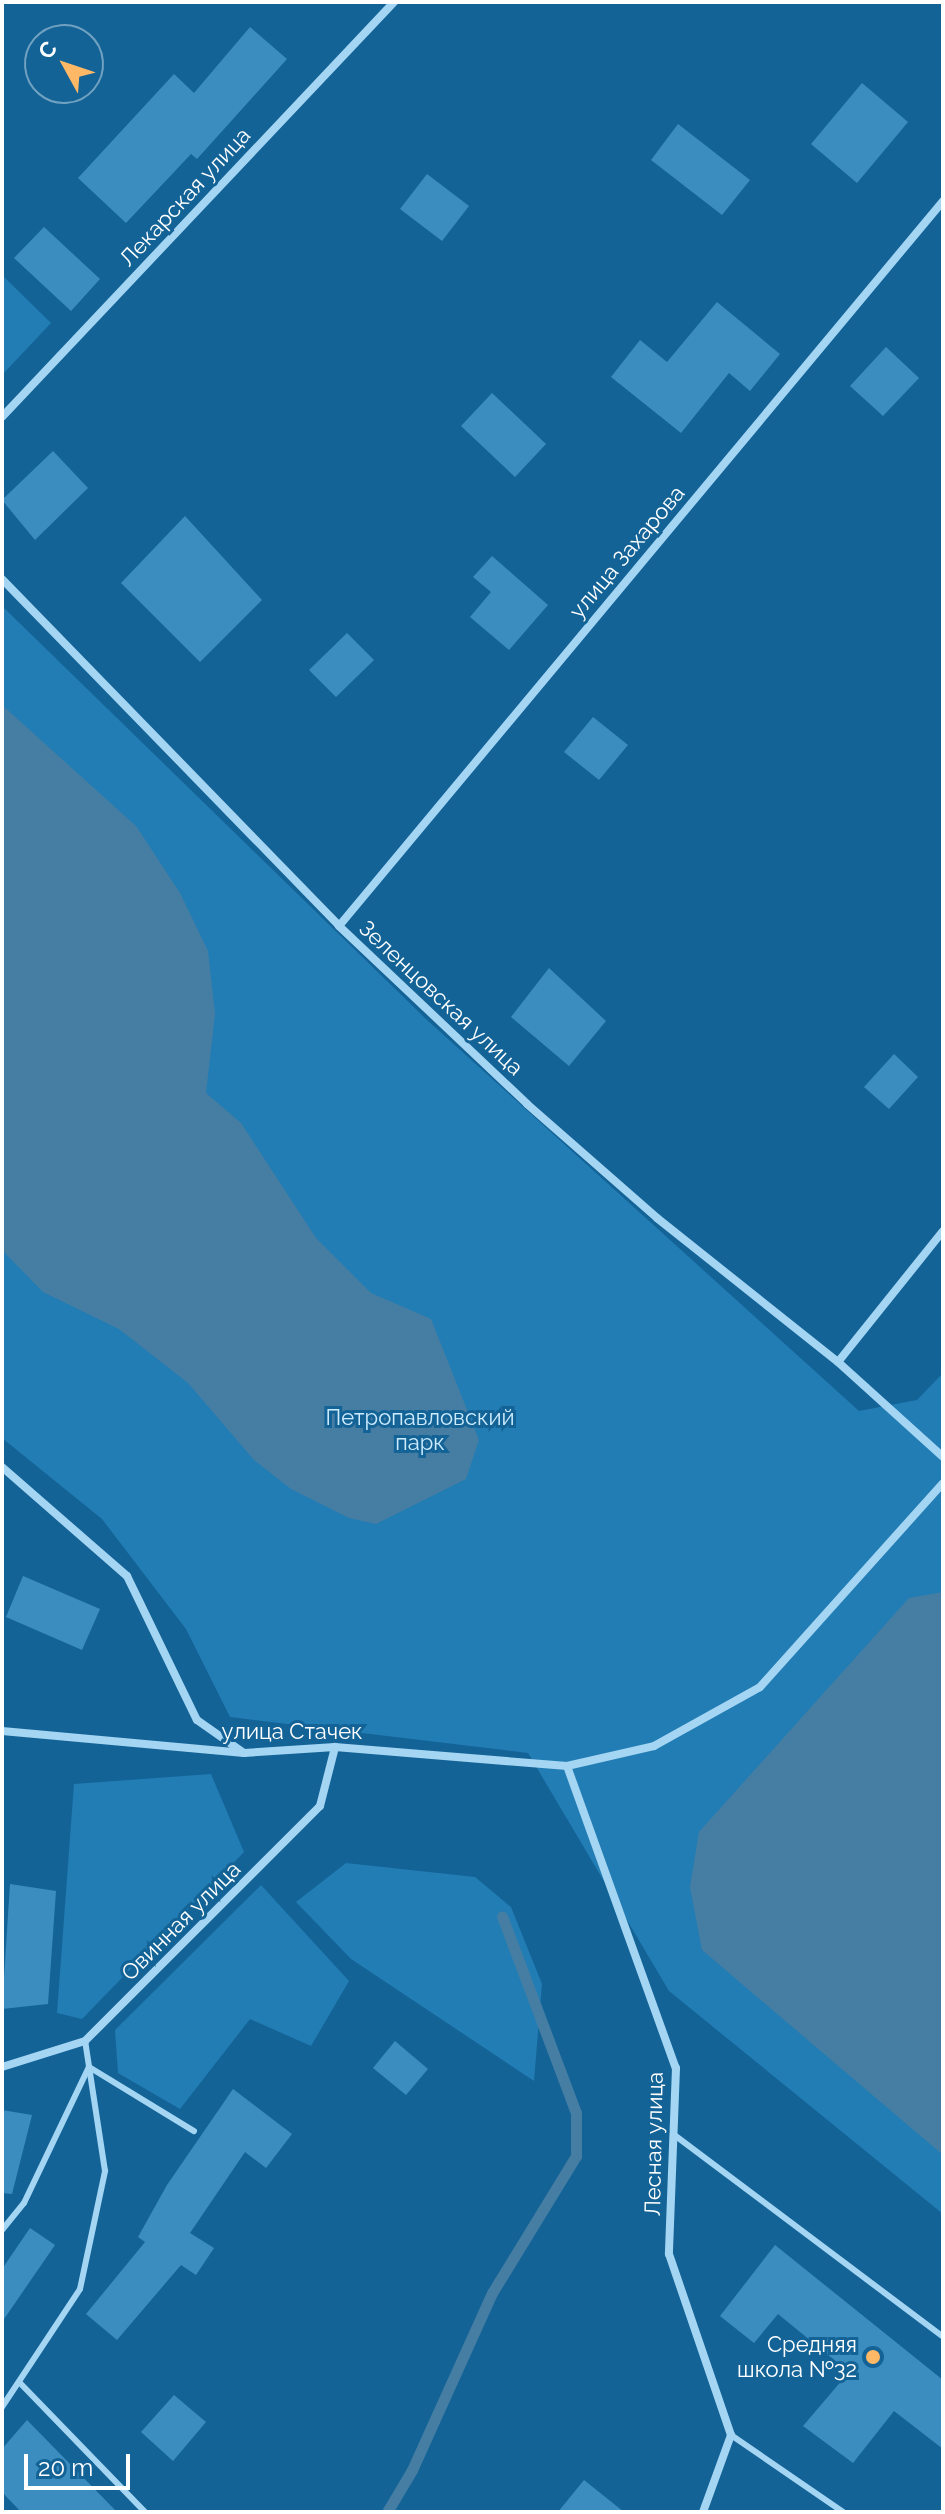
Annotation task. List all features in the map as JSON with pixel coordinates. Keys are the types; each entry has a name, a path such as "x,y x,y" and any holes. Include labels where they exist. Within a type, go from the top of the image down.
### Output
{"street":[{"name":"Лекарская улица","path":"2,417 394,2"},
{"name":"улица Захарова","path":"339,926 943,201"},
{"name":"Зеленцовская улица","path":"2,579 339,926 657,1218 838,1362 943,1457"},
{"path":"838,1362 943,1231"},
{"path":"2,1467 127,1576 197,1720 244,1753"},
{"name":"улица Стачек","path":"2,1731 244,1753 335,1747 567,1766 654,1746 760,1687 943,1483"},
{"name":"Овинная улица","path":"2,2067 85,2041 320,1806 335,1747"},
{"name":"Лесная улица","path":"567,1766 676,2068 669,2254 731,2435"},
{"path":"703,2512 731,2435"}],"lane":[{"path":"2,2407 21,2384 80,2289 105,2171 85,2041"},
{"path":"89,2067 194,2131"},
{"path":"2,2230 24,2203 89,2067"},
{"path":"673,2134 943,2337"},
{"path":"21,2384 145,2512"},
{"path":"731,2435 843,2512"}],"green space":[{"path":"2,275 51,323 2,375"},
{"name":"Петропавловский парк","path":"2,606 427,1020 859,1411 917,1400 943,1373 943,2214 669,1991 528,1753 230,1717 186,1629 102,1519 2,1438"},
{"path":"211,1774 244,1852 82,2019 57,2013 74,1784"},
{"path":"346,1863 475,1877 511,1907 542,1984 534,2081 351,1959 296,1902"},
{"path":"261,1885 349,1981 311,2046 250,2019 180,2109 118,2073 115,2030"}],"shaded area":[{"path":"2,705 136,826 180,893 208,951 215,1014 206,1093 241,1123 316,1238 371,1293 431,1319 479,1440 466,1479 376,1524 349,1518 291,1489 254,1460 188,1383 119,1329 43,1292 2,1250"},
{"path":"943,1592 943,2155 702,1950 690,1887 699,1832 909,1598"}],"building":[{"path":"250,27 287,59 197,159 191,154 126,223 78,178 174,74 194,93"},
{"path":"862,83 908,122 857,183 811,144"},
{"path":"678,124 750,180 722,215 651,160"},
{"path":"427,174 469,206 442,241 400,209"},
{"path":"44,227 100,279 71,311 14,258"},
{"path":"717,302 780,354 750,391 729,373 681,433 611,377 640,340 667,362"},
{"path":"886,347 919,378 883,416 850,386"},
{"path":"492,393 546,444 515,477 461,426"},
{"path":"53,451 88,488 35,540 2,500"},
{"path":"185,516 262,600 200,662 121,583"},
{"path":"492,556 548,605 509,650 470,617 491,592 473,577"},
{"path":"347,633 374,660 336,697 309,670"},
{"path":"593,717 628,745 599,780 564,752"},
{"path":"549,968 606,1021 569,1066 511,1017"},
{"path":"894,1054 918,1077 889,1109 864,1087"},
{"path":"23,1576 100,1609 82,1650 6,1617"},
{"path":"10,1884 56,1891 48,2004 2,2009"},
{"path":"395,2041 428,2069 406,2095 373,2068"},
{"path":"233,2089 292,2134 266,2168 245,2152 190,2233 214,2248 196,2275 181,2265 117,2340 86,2314 145,2242 138,2237 167,2185"},
{"path":"2,2110 32,2115 12,2194 2,2193"},
{"path":"30,2228 55,2245 2,2322 2,2269"},
{"name":"Средняя школа №32","path":"775,2245 943,2380 943,2449 894,2411 853,2463 803,2426 849,2372 778,2314 754,2343 720,2316"},
{"path":"174,2395 206,2422 173,2461 141,2432"},
{"path":"27,2420 117,2512 21,2512 2,2492 2,2449"},
{"path":"584,2480 624,2512 558,2512"}],"waterway":[{"path":"387,2512 412,2470 492,2293 576,2156 576,2113 502,1916"}],"place":[{"name":"Средняя школа №32","path":"873,2357"}]}
